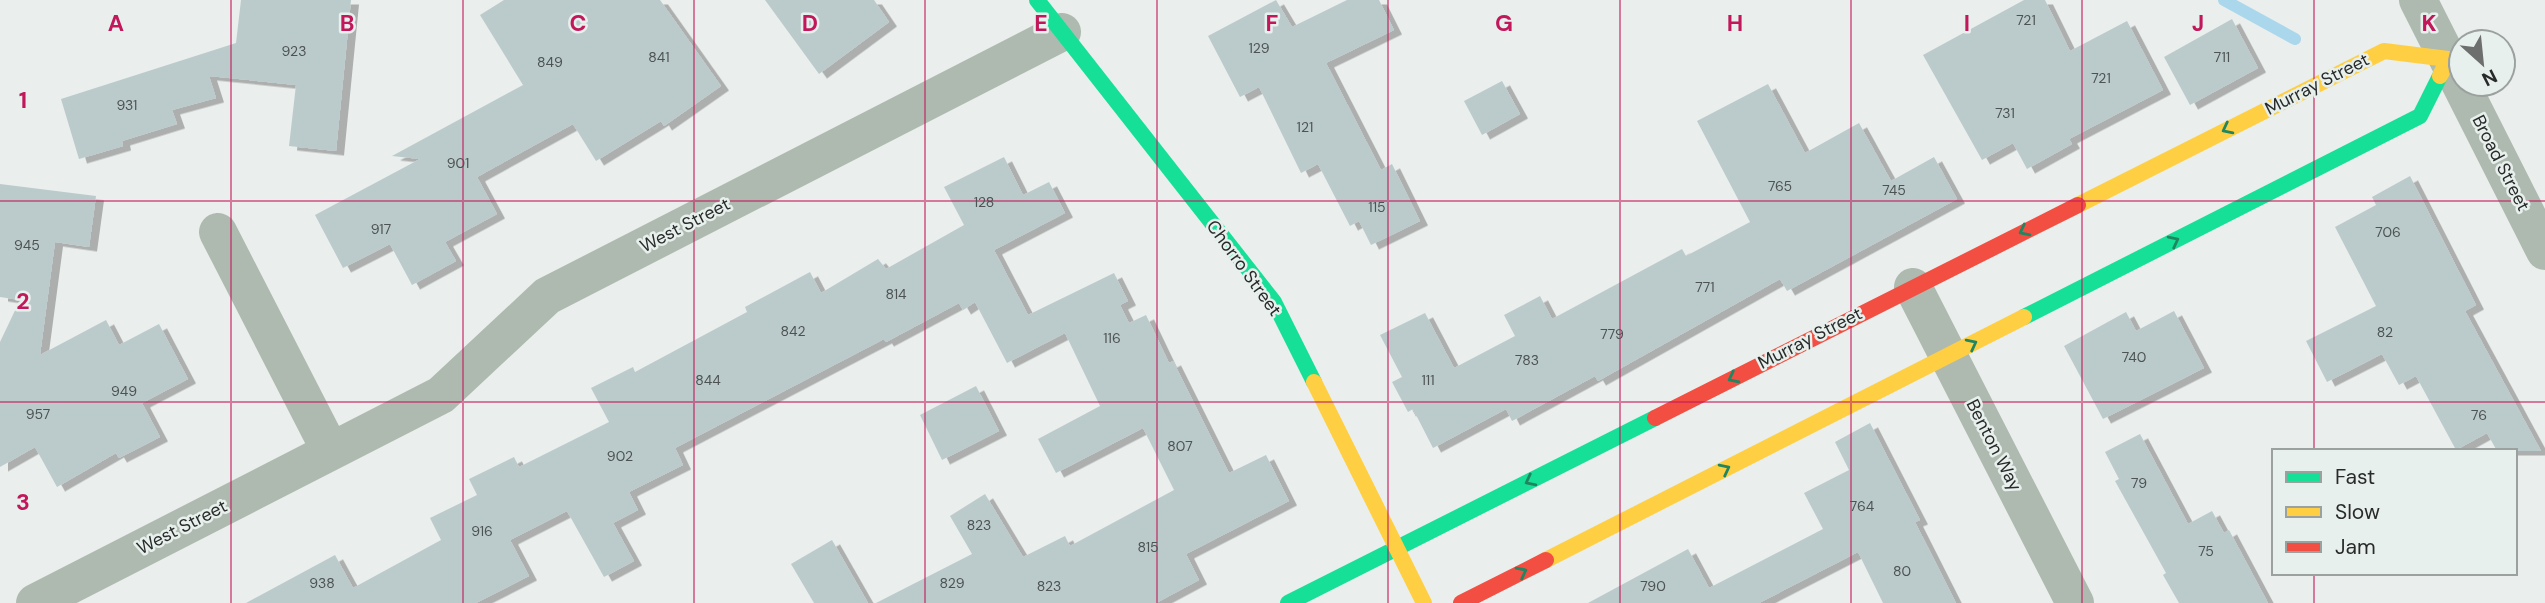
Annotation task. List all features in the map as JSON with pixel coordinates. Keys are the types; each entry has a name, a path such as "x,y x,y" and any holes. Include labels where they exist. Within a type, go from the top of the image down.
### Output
{"street":[{"name":"Chorro Street","path":"1037,0 1274,302 1424,603"},
{"name":"Broad Street","path":"2418,0 2447,57"},
{"name":"West Street","path":"35,603 440,396 547,296 1062,32"},
{"name":"Murray Street","path":"1288,603 2384,51 2447,59"},
{"path":"1461,603 2420,116 2447,61"},
{"name":"Broad Street","path":"2468,98 2545,251"},
{"path":"218,232 330,450"},
{"name":"Benton Way","path":"1913,286 2075,603"}],"building":[{"path":"241,0 351,0 336,151 289,146 296,85 209,76 216,98 172,110 177,124 122,141 123,146 79,159 61,99 236,43"},
{"path":"504,0 660,0 721,86 664,126 661,121 596,161 573,124 477,177 497,214 445,242 456,261 412,285 390,244 343,268 315,215 420,159 392,156 523,85 480,15"},
{"path":"765,0 874,0 889,22 819,74"},
{"path":"1276,0 1292,27 1347,0 1379,0 1394,30 1326,63 1381,170 1392,164 1420,221 1371,245 1359,221 1350,226 1318,164 1301,173 1259,87 1240,97 1208,36"},
{"path":"2024,0 2045,0 2070,51 2127,21 2163,90 2069,139 2072,144 2027,169 2013,143 1982,160 1923,55"},
{"path":"2232,19 2258,68 2190,105 2164,57"},
{"path":"1502,81 1520,114 1482,135 1464,101"},
{"path":"1768,84 1805,153 1859,123 1891,181 1934,157 1957,199 1787,291 1780,279 1598,381 1595,376 1512,421 1506,409 1433,448 1413,409 1408,412 1392,382 1402,377 1380,335 1425,313 1454,368 1515,336 1504,315 1540,296 1552,319 1682,249 1686,256 1750,222 1697,121"},
{"path":"1004,157 1023,195 1049,182 1065,213 994,250 1028,315 1114,273 1128,301 1120,305 1129,323 1146,315 1169,363 1173,361 1229,473 1266,455 1289,501 1186,554 1199,580 1156,603 876,603 972,554 950,516 985,494 1023,557 1065,536 1070,546 1174,490 1143,428 1056,473 1038,439 1100,406 1065,333 1007,363 975,302 963,310 959,303 886,342 884,339 675,448 683,465 629,492 638,510 613,523 634,561 604,577 567,511 510,540 529,576 476,603 246,603 335,555 353,588 441,540 430,518 477,495 469,479 514,457 519,467 609,422 591,388 633,367 635,372 747,312 745,307 810,272 821,293 878,259 886,269 964,225 944,187"},
{"path":"2410,176 2476,305 2465,311 2541,451 2496,449 2487,433 2455,449 2416,376 2399,385 2382,354 2327,382 2306,341 2376,306 2335,227 2376,205 2372,197"},
{"path":"0,184 96,196 89,247 55,242 40,355 106,320 119,345 159,324 188,379 142,403 160,437 119,458 116,453 57,487 35,447 0,467 0,342 20,300 0,297"},
{"path":"2174,311 2204,368 2103,419 2064,346 2126,312 2136,331"},
{"path":"976,386 999,431 942,460 920,415"},
{"path":"1870,423 1920,520 1915,522 1956,603 1883,603 1858,552 1759,603 1588,603 1688,549 1709,588 1823,529 1804,493 1849,470 1835,442"},
{"path":"2140,434 2188,524 2212,511 2224,533 2229,530 2268,603 2179,603 2163,575 2166,573 2115,481 2119,479 2105,452"},
{"path":"832,540 868,603 814,603 791,564"}],"waterway":[{"path":"2224,0 2295,39"}],"traffic: fast":[{"path":"1037,0 1274,302 1314,382"},
{"path":"2024,317 2420,116 2440,76"},
{"path":"1288,603 1655,418"}],"traffic: slow":[{"path":"2078,205 2384,51 2448,59 2440,76"},
{"path":"1546,560 2024,317"},
{"path":"1314,382 1424,603"}],"traffic: jam":[{"path":"1655,418 2078,205"},
{"path":"1461,603 1546,560"}]}
